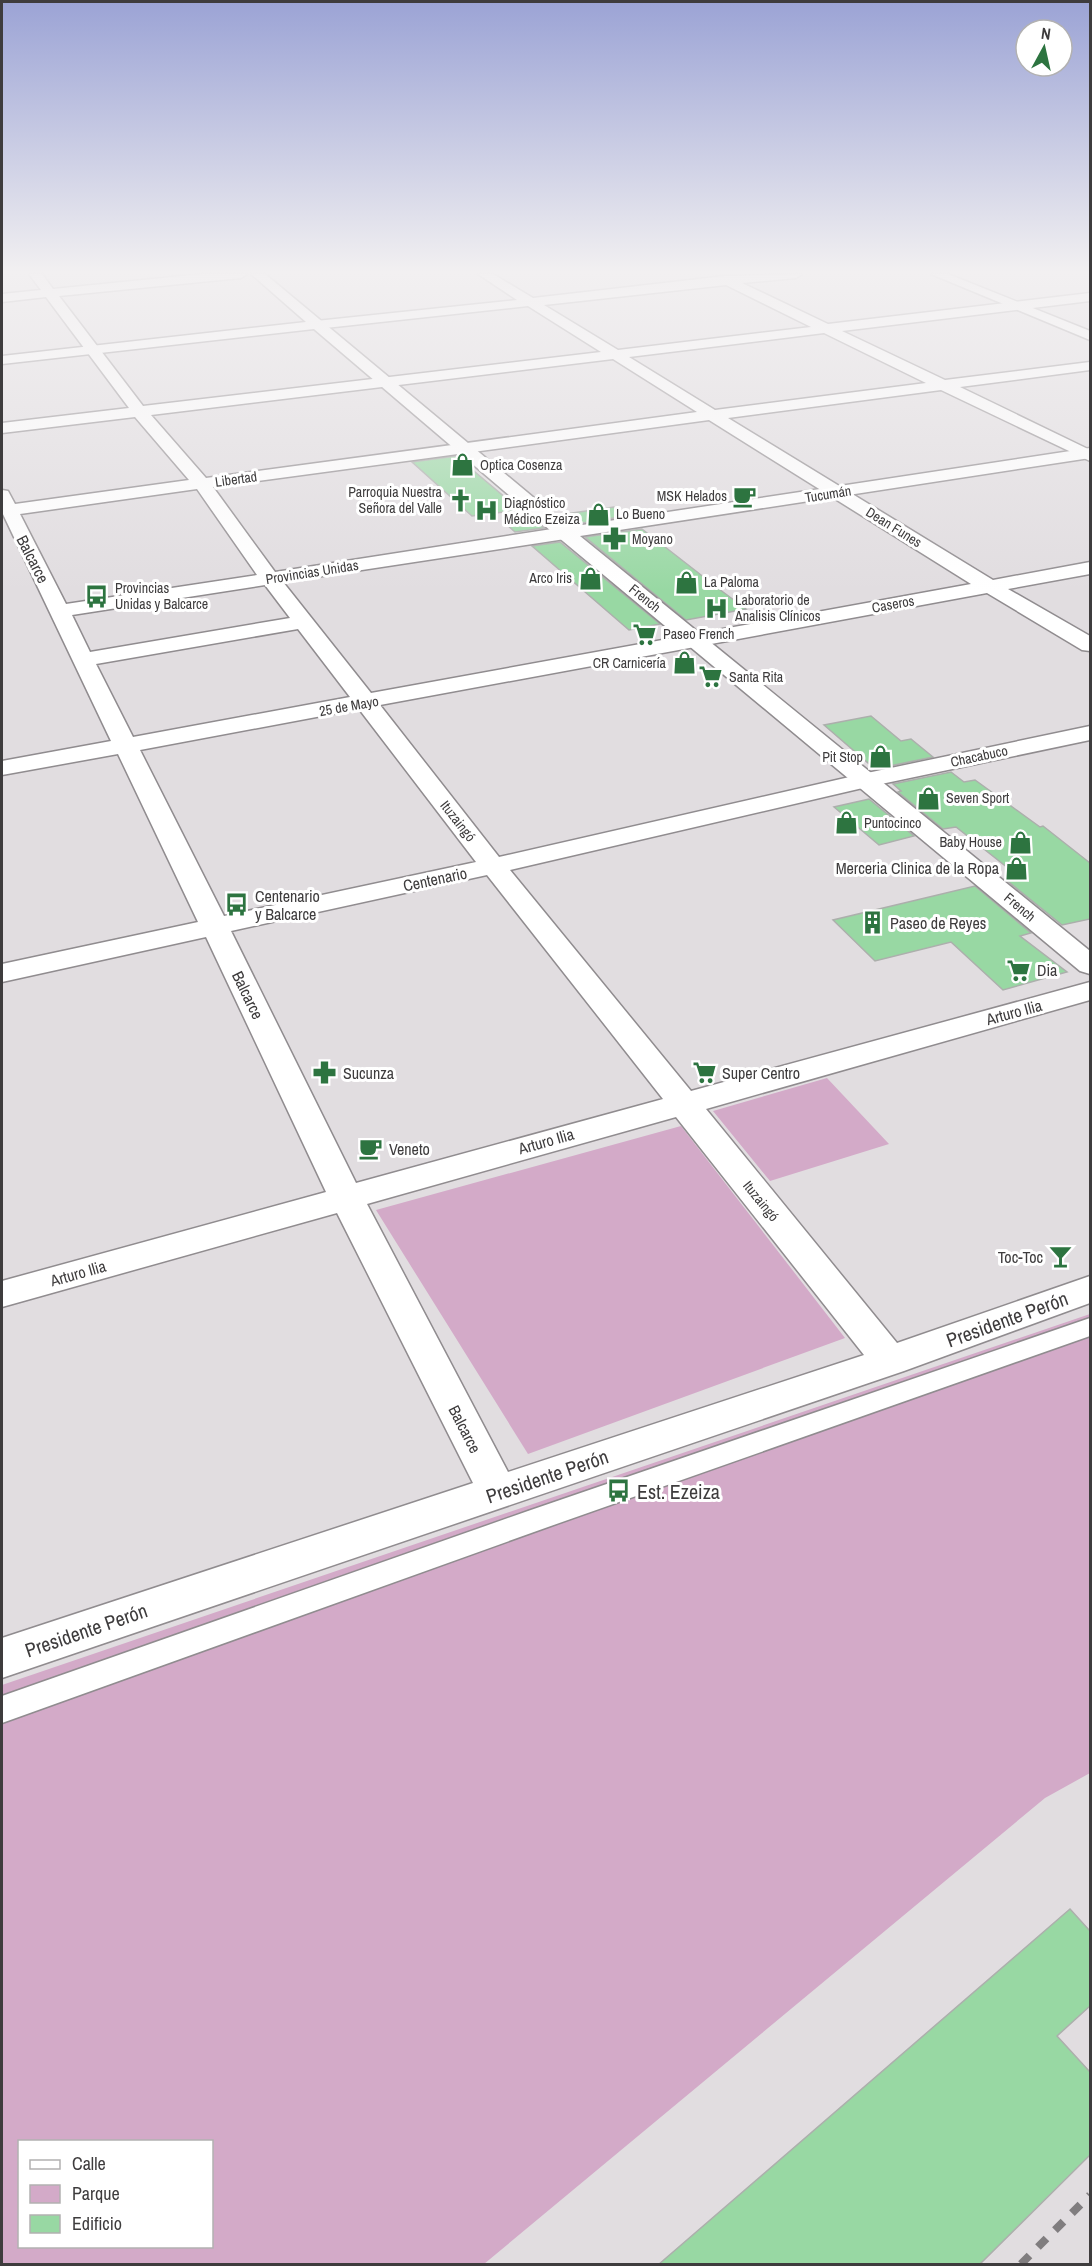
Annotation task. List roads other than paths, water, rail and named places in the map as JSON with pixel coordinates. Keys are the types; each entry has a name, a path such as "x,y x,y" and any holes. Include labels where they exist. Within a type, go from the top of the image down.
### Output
{"street":[{"name":"Ituzaingó","path":"115,380 201,483 270,579 493,866 901,1375"},
{"path":"2,428 397,380"},
{"name":"Dean Funes","path":"657,380 987,587 1090,645"},
{"path":"929,380 1089,455"},
{"name":"Libertad","path":"5,503 201,483 994,380"},
{"name":"French","path":"386,381 565,533 1090,965"},
{"name":"Tucumán","path":"565,533 1089,455"},
{"name":"Balcarce","path":"5,503 20,557 60,611 124,747 215,927 346,1197 509,1509"},
{"name":"Provincias Unidas","path":"60,611 565,533"},
{"name":"Caseros","path":"696,640 1090,568"},
{"path":"83,660 303,622"},
{"name":"25 de Mayo","path":"2,768 366,703 696,640"},
{"name":"Chacabuco","path":"867,780 1090,733"},
{"name":"Centenario","path":"2,973 493,866 867,780"},
{"name":"Arturo Ilia","path":"2,1294 1090,991"},
{"name":"Presidente Perón","path":"2,1658 509,1509 901,1375 1090,1289"}],"lane":[{"path":"901,1375 1090,1327"},
{"path":"2,1710 509,1509"}],"railway":[{"path":"1021,2264 1090,2195"}],"place":[{"name":"Optica Cosenza","path":"462,465"},
{"name":"MSK Helados","path":"745,496"},
{"name":"Parroquia Nuestra Señora del Valle","path":"460,500"},
{"name":"Diagnóstico Médico Ezeiza","path":"486,511"},
{"name":"Lo Bueno","path":"598,514"},
{"name":"Moyano","path":"614,539"},
{"name":"Arco Iris","path":"590,578"},
{"name":"La Paloma","path":"686,582"},
{"name":"Provincias Unidas y Balcarce","path":"97,596"},
{"name":"Laboratorio de Analisis Clínicos","path":"717,608"},
{"name":"Paseo French","path":"645,634"},
{"name":"CR Carnicería","path":"684,663"},
{"name":"Santa Rita","path":"711,677"},
{"name":"Pit Stop","path":"881,757"},
{"name":"Seven Sport","path":"928,798"},
{"name":"Puntocinco","path":"846,823"},
{"name":"Baby House","path":"1020,842"},
{"name":"Merceria Clinica de la Ropa","path":"1017,868"},
{"name":"Centenario y Balcarce","path":"237,905"},
{"name":"Paseo de Reyes","path":"872,923"},
{"name":"Dia","path":"1019,970"},
{"name":"Sucunza","path":"325,1073"},
{"name":"Super Centro","path":"704,1073"},
{"name":"Veneto","path":"371,1149"},
{"name":"Toc-Toc","path":"1061,1257"},
{"name":"Est. Ezeiza","path":"619,1491"}]}
